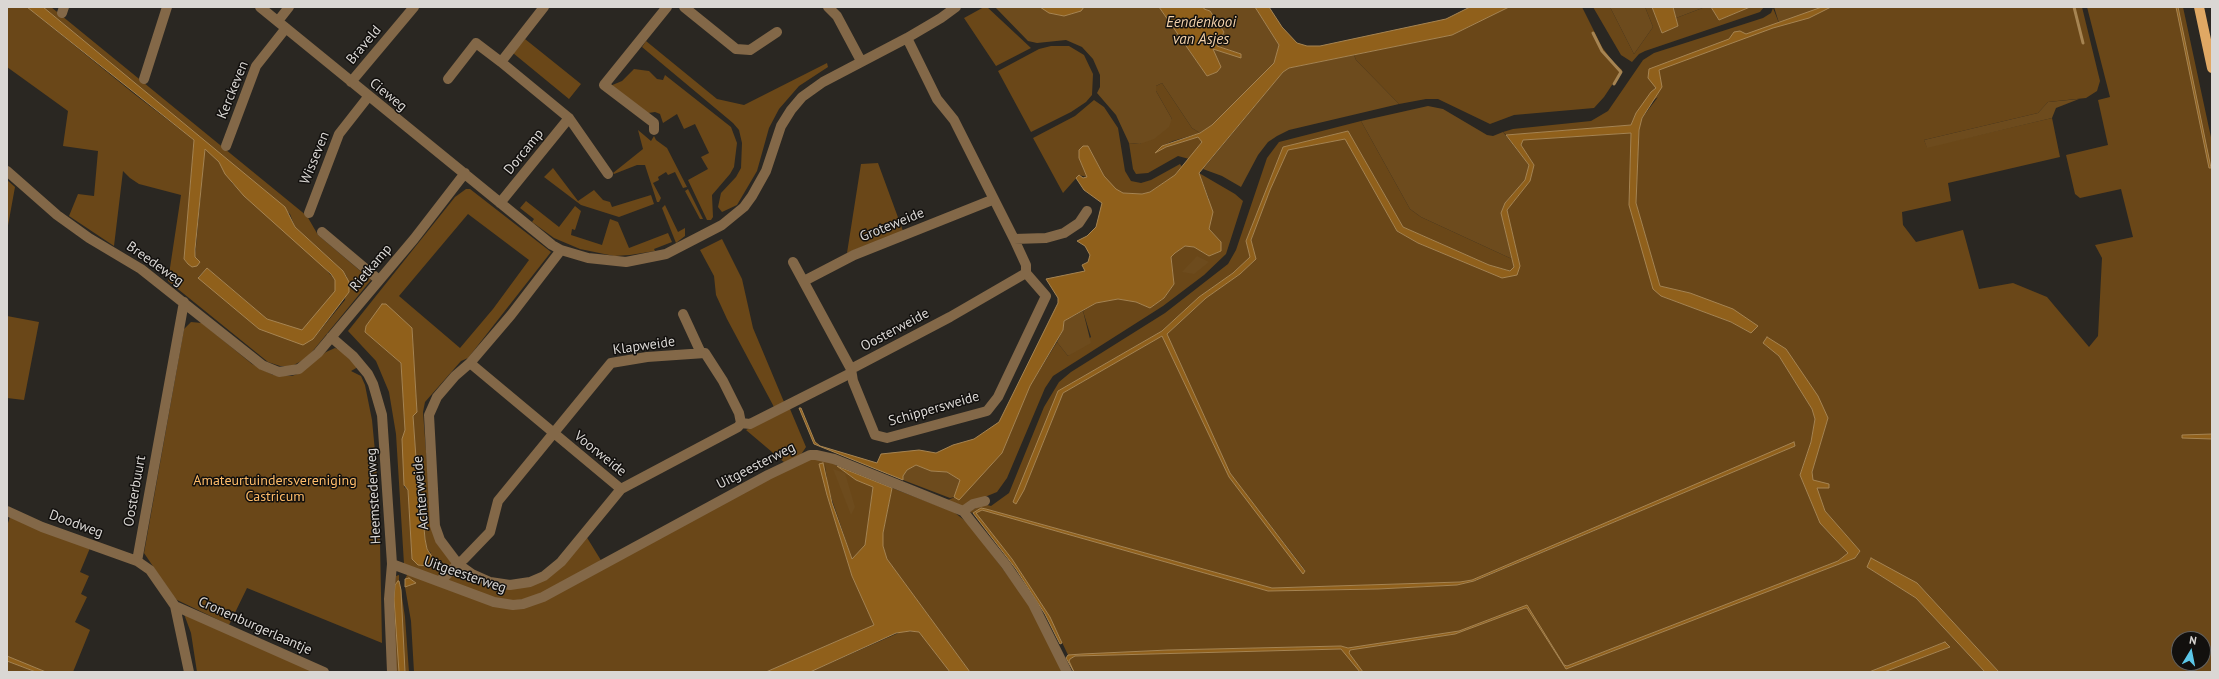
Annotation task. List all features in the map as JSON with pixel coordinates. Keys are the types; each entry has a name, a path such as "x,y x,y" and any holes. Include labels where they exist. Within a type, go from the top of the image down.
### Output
{"main road":[{"path":"2199,7 2212,68"}],"street":[{"path":"144,79 167,7"},
{"name":"Cieweg","path":"260,7 368,97 561,250"},
{"name":"Kerckeven","path":"226,146 256,66 282,25 289,7"},
{"name":"Braveld","path":"350,82 414,7"},
{"path":"501,62 544,7"},
{"path":"654,130 654,123 604,85 667,7"},
{"path":"684,7 736,49 750,50 777,32"},
{"path":"828,7 838,11 862,61"},
{"path":"470,363 511,315 561,250 606,261 642,260 672,252 722,225 744,207 759,186 778,133 791,110 816,86 907,38 941,18 956,7"},
{"path":"907,38 938,99 954,120 992,200 1026,265 1026,273"},
{"path":"448,79 476,43 569,118 608,174"},
{"name":"Wisseven","path":"309,214 339,134 368,97"},
{"name":"Dorcamp","path":"500,203 569,118"},
{"name":"Breedeweg","path":"7,171 57,215 89,238 141,269 262,366 279,372 290,372"},
{"name":"Rietkamp","path":"290,372 306,364 331,337 465,173"},
{"name":"Groteweide","path":"804,281 854,255 992,200"},
{"path":"1014,240 1046,238 1064,233 1079,223 1087,211"},
{"path":"322,232 379,280"},
{"name":"Oosterweide","path":"793,262 851,371 950,317 1026,273"},
{"name":"Schippersweide","path":"851,371 875,435 886,438 987,411 998,397 1046,296 1026,273"},
{"name":"Oosterbuurt","path":"138,561 184,302"},
{"path":"683,314 701,353 708,355 723,381 739,413 741,423 750,424 851,371"},
{"name":"Heemstederweg","path":"331,337 361,365 374,384 378,399 384,433 392,564 389,609 392,672"},
{"name":"Klapweide","path":"440,581 490,532 498,501 611,363 647,357 701,353"},
{"name":"Voorweide","path":"470,363 621,489 738,427 741,423"},
{"name":"Achterweide","path":"470,363 455,376 437,397 429,415 435,526 440,540 458,564 480,579 501,584 520,584 544,576 561,562 621,489"},
{"name":"Uitgeesterweg","path":"392,564 494,602 512,605 532,602 768,474 810,454 834,459 963,511 1006,565 1033,604 1067,672"},
{"path":"963,511 972,504 985,501"},
{"name":"Doodweg","path":"7,511 42,527 138,561"},
{"path":"138,561 150,570 175,606 189,672"},
{"name":"Cronenburgerlaantje","path":"175,606 324,672"}],"green space":[{"path":"7,7 27,7 133,93 194,140 184,259 188,264 195,257 205,148 219,162 232,183 322,265 335,280 337,286 332,297 306,328 299,331 267,319 207,268 198,277 259,329 313,339 345,300 347,277 343,271 295,227 290,214 43,7 51,7 307,216 318,235 371,280 307,358 292,366 280,366 268,362 168,281 181,195 139,184 123,171 114,246 69,216 78,194 94,196 98,151 63,146 68,111 7,67"},
{"path":"984,7 987,7 1031,48 996,66 964,18"},
{"path":"1509,7 1582,7 1602,47 1613,62 1622,70 1604,97 1594,108 1514,115 1490,124 1438,99 1426,99 1399,104 1356,60 1354,55 1452,35"},
{"path":"1593,7 1610,7 1634,54 1653,27 1645,7 1652,7 1662,33 1678,26 1676,18 1705,7 1711,7 1719,20 1750,7 1764,7 1760,12 1645,51 1639,54 1632,62 1621,55"},
{"path":"1825,7 2082,7 2100,81 2097,91 2086,98 2048,102 2038,113 1924,140 1927,147 2052,118 2060,157 1948,183 1951,201 1902,212 1903,225 1916,242 1963,230 1979,289 2013,283 2047,297 2089,347 2098,336 2102,258 2095,245 2133,237 2121,189 2080,198 2075,194 2066,155 2108,145 2098,100 2110,97 2087,7 2183,7 2212,142 2212,672 1999,672 1917,583 1867,567 1916,598 1985,672 1884,672 1950,647 1945,642 1869,672 1363,672 1349,653 1350,650 1455,634 1525,608 1527,608 1566,669 1855,558 1860,551 1825,511 1813,480 1812,472 1828,418 1786,349 1763,343 1779,356 1812,409 1815,419 1811,442 1800,475 1820,523 1848,553 1838,561 1567,666 1564,665 1527,605 1459,631 1348,648 1341,646 1168,650 1068,655 1050,617 1012,559 976,513 982,510 1268,591 1378,589 1457,585 1475,581 1795,446 1794,443 1472,580 1460,582 1272,588 986,509 981,508 973,513 969,512 983,504 991,506 1009,493 1044,407 1059,382 1071,372 1165,313 1228,264 1236,250 1267,158 1279,142 1361,121 1410,209 1421,217 1512,259 1514,267 1511,271 1489,265 1403,227 1348,131 1283,147 1246,241 1250,257 1233,273 1199,297 1162,331 1058,391 1024,490 1063,393 1162,336 1229,477 1303,573 1305,570 1230,473 1167,334 1206,298 1240,274 1256,259 1251,240 1270,190 1288,150 1345,139 1397,231 1418,243 1502,278 1520,266 1507,210 1530,181 1534,165 1521,145 1523,140 1631,133 1629,205 1661,296 1731,322 1751,333 1757,326 1690,293 1660,286 1636,203 1639,130 1642,118 1658,97 1636,113 1631,125 1506,135 1503,132 1513,129 1591,121 1608,111 1643,60 1654,53 1763,18 1771,13 1773,8 1779,23"},
{"path":"525,39 581,84 569,99 513,53"},
{"path":"646,41 717,99 744,105 827,63 828,67 799,86 779,109 769,128 757,171 737,205 722,212 718,207 721,193 736,177 741,168 742,143 739,130 733,123 642,47"},
{"path":"1051,46 1069,46 1084,55 1093,74 1092,95 1086,102 1071,112 1031,132 998,71 1039,49"},
{"path":"634,69 649,71 657,79 663,80 665,75 731,127 737,143 734,167 712,195 713,217 711,220 707,220 688,180 708,169 701,157 709,153 695,124 684,129 677,114 663,123 660,114 655,112 648,113 610,86 622,81"},
{"path":"1162,83 1192,128 1200,133 1173,141 1162,146 1157,152 1166,147 1198,137 1202,142 1189,159 1178,156 1148,173 1136,174 1133,169 1129,143 1140,144 1172,119 1156,91 1156,86"},
{"path":"1094,100 1104,107 1118,128 1125,171 1131,181 1141,183 1151,180 1180,164 1182,167 1175,175 1150,192 1142,194 1123,193 1116,190 1104,176 1088,146 1079,158 1087,177 1079,175 1063,193 1033,138 1075,116"},
{"path":"638,130 651,141 654,136 656,140 667,148 687,187 683,188 675,172 668,175 666,172 658,177 659,180 653,183 661,198 659,202 657,202 645,165 637,165 614,174 613,173 643,149"},
{"path":"878,163 903,231 847,253 861,164"},
{"path":"553,168 578,201 594,190 603,200 610,202 612,207 651,195 654,204 619,217 581,205 544,177"},
{"path":"1199,173 1235,194 1243,201 1226,254 1204,275 1163,306 1053,376 1045,388 1007,478 997,492 960,507 948,500 955,497 959,499 1002,453 1030,386 1057,342 1068,356 1091,337 1083,311 1096,303 1118,299 1136,302 1150,308 1164,298 1174,284 1171,257 1175,253 1185,246 1194,247 1209,256 1221,251 1221,242 1209,229 1209,199"},
{"path":"7,180 15,187 7,231"},
{"path":"466,189 470,189 551,252 468,358 461,361 425,402 423,412 430,503 453,564 439,577 404,564 396,434 389,392 376,361 348,331 455,197","holes":["468,214 529,260 493,309 460,348 399,296","384,304 412,328 417,412 413,416 419,500 422,505 427,549 431,553 412,559 408,490 404,487 405,430 401,363 365,332 366,326"]},
{"path":"688,189 703,219 700,219 685,191"},
{"path":"526,201 559,227 575,206 581,211 575,230 572,229 571,235 602,245 610,219 618,222 629,248 668,233 672,242 654,249 655,251 630,255 614,256 580,249 554,238 532,222 534,219 520,208"},
{"path":"665,205 678,232 685,228 685,236 676,243 662,208"},
{"path":"722,239 742,279 753,328 784,402 774,407 727,319 716,295 714,276 700,250"},
{"path":"7,316 39,322 24,400 7,398"},
{"name":"Amateurtuindersvereniging Castricum","path":"191,322 202,323 252,364 273,375 292,376 300,373 326,352 335,348 340,350 358,367 351,371 361,376 365,385 372,420 376,462 380,542 382,643 247,588 229,625 175,599 144,553 184,329"},
{"path":"787,408 790,409 806,447 800,456 785,463 746,430"},
{"path":"807,460 829,460 856,480 873,486 865,545 852,559 828,488 825,465 827,495 852,576 874,625 766,672 414,672 411,621 405,587 416,583 405,579 408,573 512,608"},
{"path":"892,488 954,512 969,524 1033,609 1064,672 970,672 887,559 883,546 883,533"},
{"path":"10,517 90,548 80,572 89,576 81,594 87,597 75,622 90,630 73,672 46,672 7,656 7,526"},
{"path":"586,536 602,562 531,599 504,601 446,581 456,568 478,582 489,586 529,586"},
{"path":"399,575 399,581 395,589 399,672 395,672 392,599 396,576"},
{"path":"401,590 405,617 409,672 405,672 404,663"},
{"path":"184,614 315,672 197,672 191,633"},
{"path":"903,631 919,632 950,672 810,672"},
{"path":"1342,649 1360,672 1074,672 1069,661 1075,656"},
{"path":"7,661 36,672 7,672"}],"shaded area":[{"path":"995,7 1040,7 1072,14 1084,7 1159,7 1207,76 1217,72 1212,49 1241,57 1241,54 1217,46 1224,32 1210,11 1204,9 1204,7 1255,7 1279,45 1274,63 1240,99 1212,125 1200,133 1192,128 1162,83 1156,86 1156,91 1172,119 1169,127 1154,139 1140,144 1129,143 1116,115 1097,93 1100,87 1100,75 1093,59 1082,47 1066,40 1037,43 1028,41"},
{"path":"1610,7 1645,7 1653,27 1634,54"},
{"path":"1673,7 1705,7 1676,18"},
{"path":"1774,7 1825,7 1779,23"},
{"path":"1354,55 1356,60 1399,104 1289,130 1277,136 1268,142 1258,155 1241,187 1222,176 1203,169 1283,72 1289,68"},
{"path":"2079,99 2056,108 2052,118 1927,148 1924,140 2038,113 2048,102"},
{"path":"1428,106 1443,109 1487,135 1493,136 1503,132 1529,165 1525,180 1505,203 1501,213 1512,259 1421,217 1410,209 1361,121"},
{"path":"1197,256 1209,262 1194,274 1182,272"},
{"path":"1083,311 1091,343 1068,356 1057,342 1063,330 1064,321"},
{"path":"916,465 931,471 947,472 960,480 955,497 950,498 903,480 903,476 907,470"},
{"path":"833,469 845,473 855,507 851,515"}],"water":[{"path":"27,7 43,7 285,207 295,227 343,271 349,282 349,292 313,339 303,345 259,329 198,278 207,268 267,319 302,330 335,291 335,280 331,274 244,196 225,174 219,162 205,149 195,249 195,257 200,262 197,266 192,267 188,264 184,259 194,140"},
{"path":"1040,7 1084,7 1081,11 1064,16 1049,13"},
{"name":"Eendenkooi van Asjes","path":"1159,7 1204,7 1204,9 1210,11 1224,32 1217,46 1241,54 1241,58 1213,49 1221,67 1217,72 1207,76"},
{"path":"1255,7 1269,7 1282,27 1297,43 1307,46 1320,46 1446,19 1470,7 1509,7 1452,35 1289,68 1283,72 1199,173 1213,212 1209,229 1221,242 1221,251 1209,256 1194,247 1185,246 1175,253 1171,257 1174,284 1164,298 1150,308 1136,302 1118,299 1096,303 1064,321 1063,330 1030,386 1002,453 959,500 954,497 960,480 947,472 931,471 916,465 907,470 903,476 903,480 814,444 799,408 801,408 815,442 820,446 877,463 881,454 919,450 936,453 953,445 974,439 999,422 1058,303 1058,298 1046,279 1085,271 1082,265 1088,262 1090,255 1085,246 1077,241 1087,236 1096,227 1102,203 1084,190 1076,178 1079,175 1083,178 1087,177 1079,158 1079,150 1083,146 1088,146 1104,176 1116,189 1123,193 1142,194 1150,192 1175,175 1202,142 1198,137 1166,147 1155,153 1162,146 1200,133 1212,125 1274,63 1279,45"},
{"path":"1652,7 1673,7 1678,26 1662,33"},
{"path":"1711,7 1750,7 1719,20"},
{"path":"1822,7 1831,7 1809,18 1773,28 1659,70 1662,87 1642,118 1639,130 1636,203 1660,286 1690,293 1733,309 1758,326 1751,333 1731,322 1661,296 1653,289 1629,205 1631,133 1523,140 1521,145 1534,165 1530,181 1507,210 1520,266 1517,275 1502,278 1418,243 1397,231 1345,139 1288,150 1270,190 1251,240 1256,259 1240,274 1206,298 1167,334 1230,473 1305,571 1303,574 1229,477 1162,336 1063,393 1024,490 1016,504 1013,502 1058,391 1162,331 1199,297 1233,273 1250,257 1246,241 1283,147 1348,131 1403,227 1489,265 1510,271 1514,267 1501,213 1505,203 1525,180 1529,165 1506,135 1631,125 1636,113 1651,92 1656,88 1648,78 1649,69 1729,39 1734,32 1740,31 1746,34"},
{"path":"2176,7 2178,7 2211,168 2209,168"},
{"path":"382,304 386,304 412,328 417,412 413,416 419,500 422,505 427,549 434,560 428,566 418,565 412,559 408,490 404,485 402,439 405,430 401,363 365,332 366,326"},
{"path":"1767,337 1786,349 1818,396 1828,418 1812,472 1813,480 1829,484 1829,488 1817,488 1825,511 1860,551 1855,558 1566,669 1527,608 1455,634 1350,650 1349,653 1363,672 1360,672 1341,649 1075,656 1069,661 1074,672 1066,658 1068,655 1168,650 1341,646 1348,648 1459,631 1527,605 1564,665 1567,666 1838,561 1848,553 1820,523 1800,475 1811,442 1815,419 1812,409 1779,356 1763,343"},
{"path":"2212,434 2212,439 2182,438 2182,435"},
{"path":"1794,442 1795,446 1474,581 1457,585 1378,589 1268,591 982,510 976,513 1012,559 1050,617 1062,643 1060,644 1045,614 1016,569 973,513 981,508 986,509 1272,588 1460,582 1472,580"},
{"path":"823,463 832,503 852,559 865,545 873,487 856,480 837,466 892,488 883,533 883,546 887,559 970,672 950,672 919,632 910,631 896,633 810,672 766,672 874,625 852,576 819,464"},
{"path":"1871,558 1917,583 1999,672 1985,672 1916,598 1867,567"},
{"path":"409,578 416,583 405,587 405,579"},
{"path":"398,581 401,590 405,672 399,672 394,599 395,585"},
{"path":"1945,642 1950,647 1884,672 1869,672"},
{"path":"7,656 46,672 36,672 7,661"}],"waterway":[{"path":"2074,7 2083,43"},
{"path":"1593,33 1602,51 1621,72 1614,84"}]}
